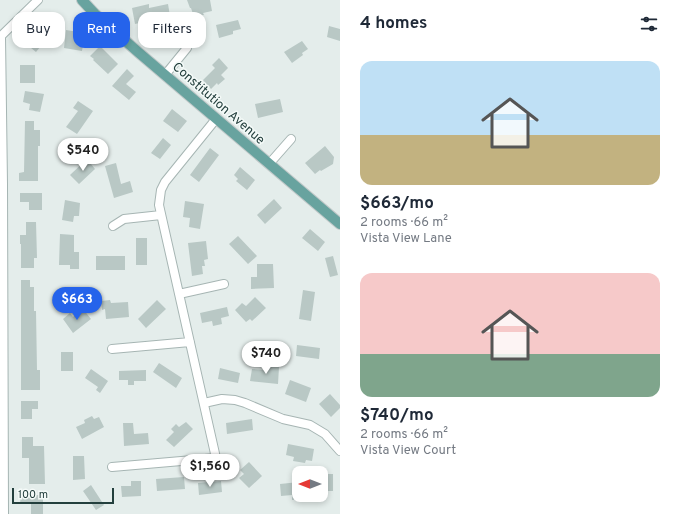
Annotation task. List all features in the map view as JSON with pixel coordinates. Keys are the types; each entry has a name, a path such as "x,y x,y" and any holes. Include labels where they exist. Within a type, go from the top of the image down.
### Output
{"main road":[{"name":"Constitution Avenue","path":"82,0 95,14 165,75 340,224"}],"street":[{"path":"4,514 2,465 2,184 0,37 38,0"},
{"path":"165,75 187,48"},
{"path":"112,467 216,458 161,215 160,197 165,182 216,119"},
{"path":"269,164 291,139"},
{"path":"113,226 124,219 161,215"},
{"path":"179,294 224,284"},
{"path":"112,349 190,342"},
{"path":"204,403 222,399 235,400 284,419 310,425 325,434 340,451"}],"building":[{"path":"187,0 210,0 212,11 192,12"},
{"path":"149,4 149,8 168,4 169,12 138,12 138,23 135,24 132,8"},
{"path":"238,20 241,29 233,31 233,34 219,38 216,25"},
{"path":"329,26 340,29 340,41 327,37"},
{"path":"66,30 73,31 73,48 82,48 82,51 64,48"},
{"path":"302,41 308,49 302,53 303,55 292,63 284,52"},
{"path":"31,48 39,48 36,52"},
{"path":"98,48 102,48 118,64 108,74 90,56"},
{"path":"219,58 228,68 221,75 225,79 218,85 217,83 211,89 203,80 215,68 212,65"},
{"path":"20,65 35,65 35,83 20,83"},
{"path":"127,69 134,76 126,84 136,92 129,100 112,86"},
{"path":"25,91 44,94 40,112 29,110 30,104 23,102"},
{"path":"280,99 283,112 258,118 255,104"},
{"path":"78,101 93,111 77,134 66,127 78,111 73,108"},
{"path":"172,109 187,121 178,132 163,121"},
{"path":"25,121 34,121 34,130 40,130 40,146 38,146 38,181 19,181 19,173 24,172"},
{"path":"163,138 171,145 160,159 151,153"},
{"path":"325,146 334,157 333,164 315,174 305,163"},
{"path":"210,148 219,155 199,182 190,175"},
{"path":"87,159 95,169 79,184 70,175"},
{"path":"116,163 121,184 130,181 133,192 114,198 105,166"},
{"path":"240,167 255,180 247,190 236,181 238,179 234,175"},
{"path":"20,193 42,193 42,210 29,210 29,202 20,202"},
{"path":"274,199 282,208 265,224 257,215"},
{"path":"65,200 80,203 79,216 74,216 73,222 62,220"},
{"path":"185,201 204,204 200,229 189,227 190,218 183,217"},
{"path":"26,222 36,222 37,258 34,258 34,268 21,268 20,235 26,235"},
{"path":"310,229 325,242 318,251 302,238"},
{"path":"60,234 74,235 74,252 79,252 79,269 70,269 70,265 59,265"},
{"path":"238,236 257,256 248,264 229,244"},
{"path":"136,238 147,238 147,265 136,265"},
{"path":"206,241 208,259 204,260 205,266 202,266 203,274 192,276 188,243"},
{"path":"96,256 125,256 125,270 96,270"},
{"path":"333,256 338,275 330,277 325,258"},
{"path":"257,264 273,264 274,288 251,289 251,277 257,277"},
{"path":"21,280 30,280 30,287 34,287 37,370 40,370 40,390 21,390"},
{"path":"303,290 315,292 311,321 299,319"},
{"path":"255,297 266,308 252,321 250,319 246,322 235,310 242,303 246,306"},
{"path":"110,300 111,303 128,302 129,317 106,319 105,309 102,310 101,301"},
{"path":"157,300 166,309 146,328 138,319"},
{"path":"227,307 229,316 221,318 222,324 213,326 212,321 202,323 200,313"},
{"path":"83,309 91,319 73,333 63,319 70,313 73,317"},
{"path":"297,345 320,348 319,359 296,356"},
{"path":"61,352 73,352 73,371 61,371"},
{"path":"159,363 182,378 176,388 153,372"},
{"path":"266,366 279,367 278,384 250,381 252,369 266,370"},
{"path":"220,368 240,373 238,383 218,379"},
{"path":"91,369 108,381 100,393 96,390 98,387 85,378"},
{"path":"146,370 146,381 134,381 134,385 128,385 128,380 119,380 119,371"},
{"path":"290,380 311,388 306,402 285,394"},
{"path":"330,394 340,405 340,408 331,417 319,404"},
{"path":"21,401 38,401 38,409 32,409 32,419 21,419"},
{"path":"92,416 94,419 99,417 104,427 82,439 76,427 85,423 84,420"},
{"path":"252,419 253,430 227,434 226,423"},
{"path":"186,422 193,429 174,447 166,440 174,432 171,429 176,424 179,427"},
{"path":"123,423 133,423 134,434 148,433 149,444 124,446"},
{"path":"22,437 33,437 33,446 44,446 45,484 29,484 29,458 22,458"},
{"path":"288,444 314,449 312,461 306,460 305,463 293,461 294,457 286,455"},
{"path":"73,456 84,456 85,479 73,480"},
{"path":"249,462 262,476 249,488 239,478 244,474 240,470"},
{"path":"328,474 333,474 333,491 328,491"},
{"path":"184,477 185,489 157,491 156,479"},
{"path":"131,481 141,481 141,496 122,497 121,486 131,486"},
{"path":"221,481 222,492 199,495 198,483"},
{"path":"292,483 292,495 281,496 280,484"},
{"path":"91,485 104,505 96,510 83,491"},
{"path":"21,495 43,495 43,514 31,514 31,503 20,503"}]}
